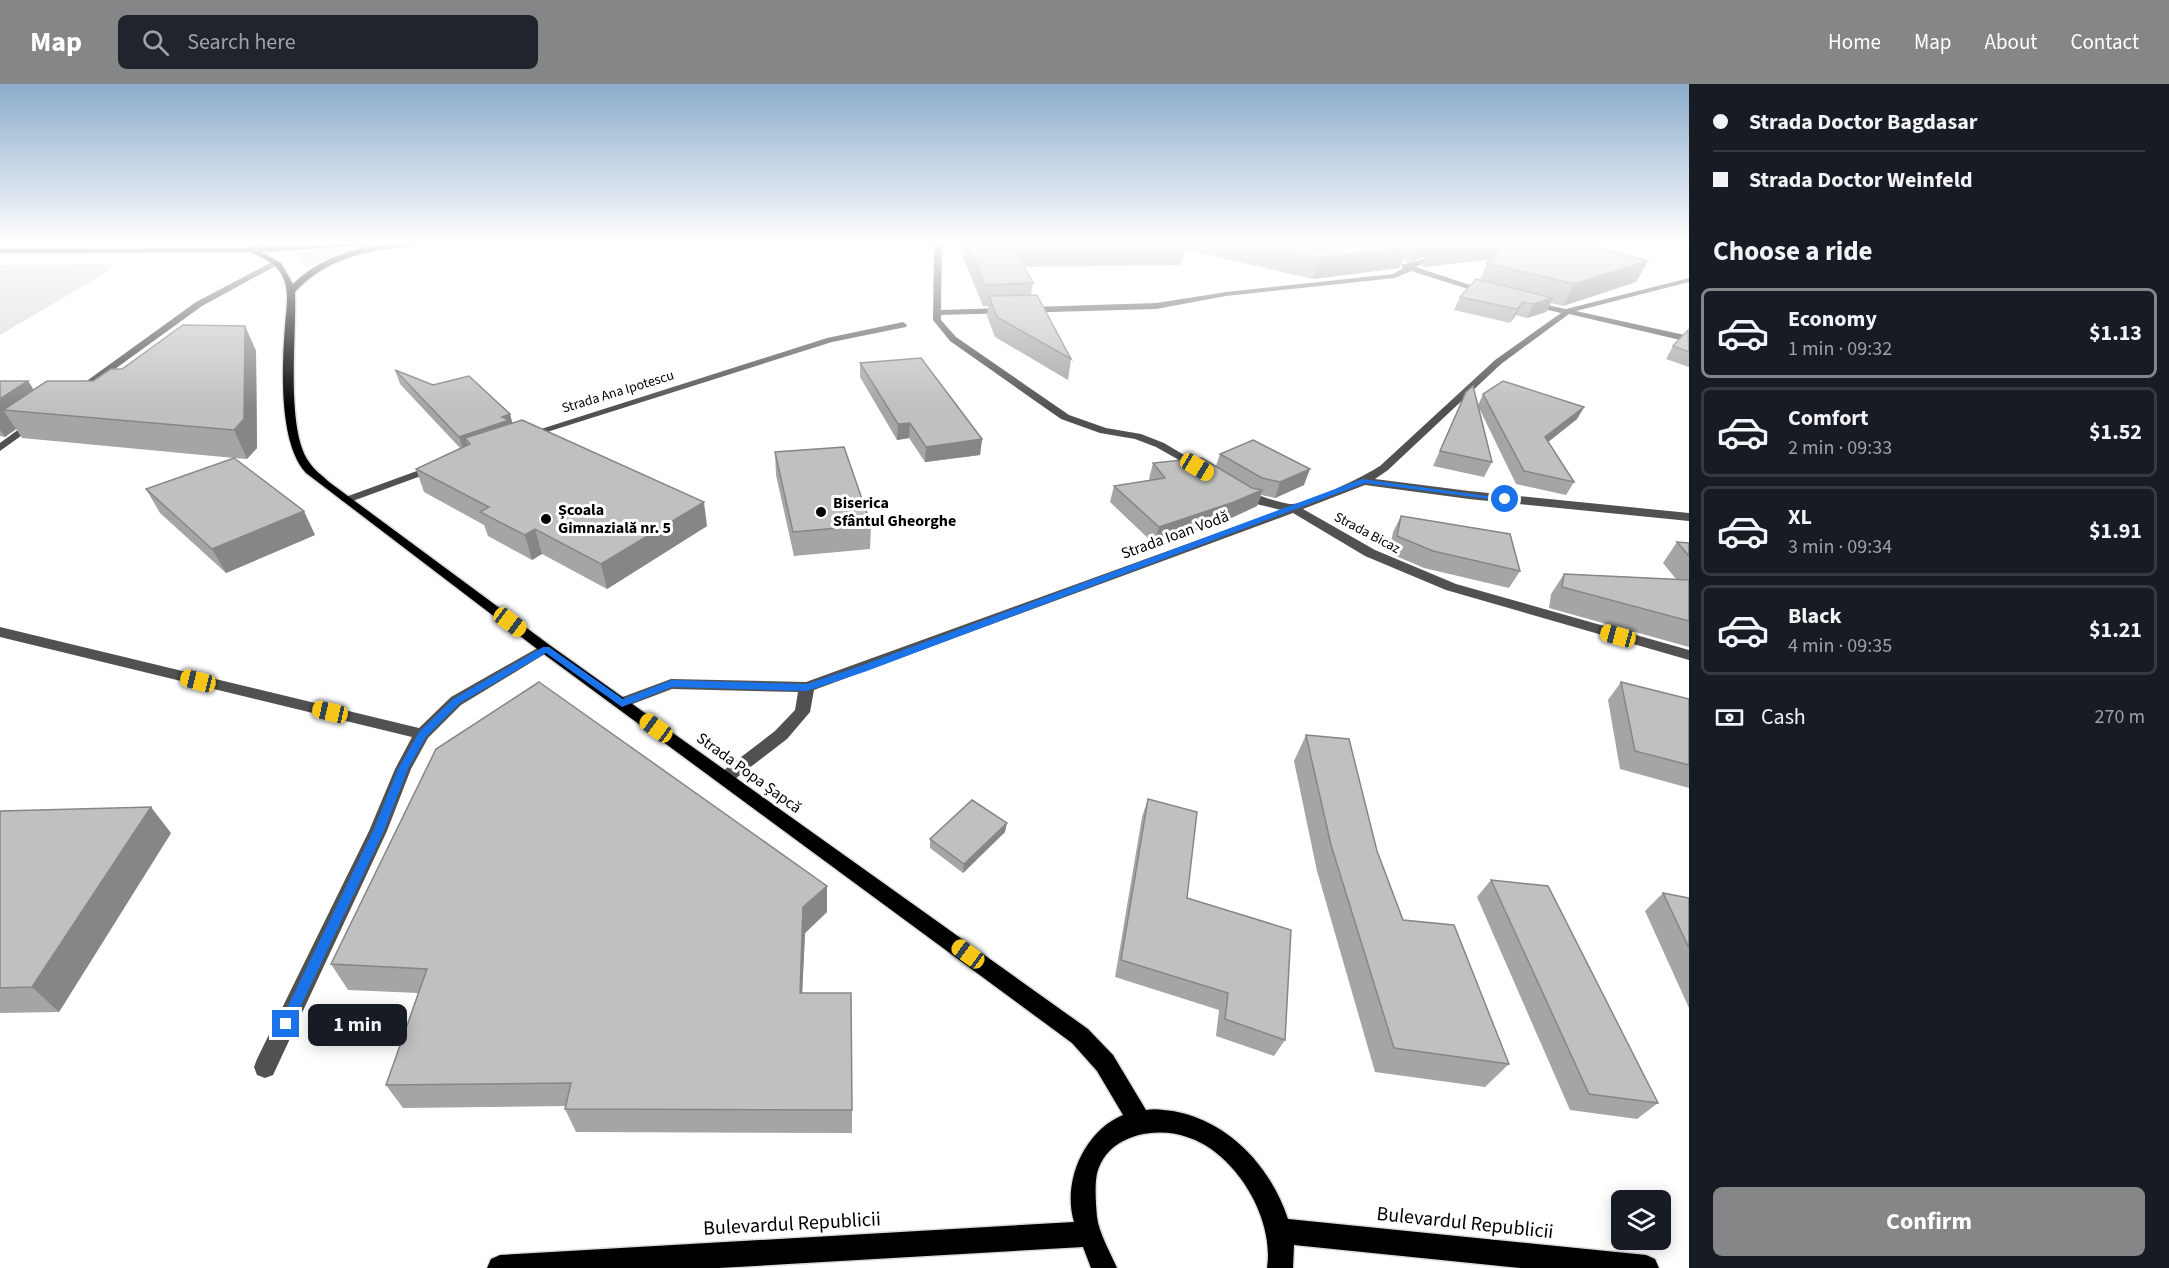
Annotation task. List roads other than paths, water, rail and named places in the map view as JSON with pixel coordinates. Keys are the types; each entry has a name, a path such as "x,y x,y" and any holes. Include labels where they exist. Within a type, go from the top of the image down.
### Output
{"main road":[{"name":"Strada Popa Șapcă","path":"291,298 290,368 295,440 302,461 346,499 546,649 1080,1036 1105,1063 1139,1120"},
{"path":"1104,1268 1087,1234 1081,1201 1084,1171 1096,1147 1115,1130 1139,1120 1168,1119 1196,1128 1225,1144 1249,1168 1268,1198 1279,1231 1280,1268"},
{"name":"Bulevardul Republicii","path":"1279,1231 1646,1268"},
{"name":"Bulevardul Republicii","path":"500,1268 1087,1234"}],"street":[{"path":"70,397 210,298"},
{"path":"937,298 937,320 953,339 1065,417 1104,431 1137,436 1160,446 1211,475"},
{"path":"937,313 1156,306 1201,298"},
{"name":"Strada Ioan Vodă","path":"622,703 672,684 807,687 1294,509 1364,481 1384,468 1497,362 1570,310 1617,298"},
{"path":"1519,300 1689,339"},
{"name":"Strada Ana Ipotescu","path":"509,441 830,340 903,325"},
{"path":"0,448 43,417"},
{"path":"346,499 443,465"},
{"path":"1364,481 1469,495 1689,517"},
{"name":"Strada Bicaz","path":"1231,487 1252,499 1294,509 1370,554 1451,587 1689,655"},
{"path":"0,632 422,734"},
{"path":"265,1067 378,831 403,769 422,734 456,701 546,649"},
{"path":"725,778 788,727 801,712 807,687"}],"place":[{"name":"Biserica Sfântul Gheorghe","path":"821,512"},
{"name":"Școala Gimnazială nr. 5","path":"546,519"}]}
